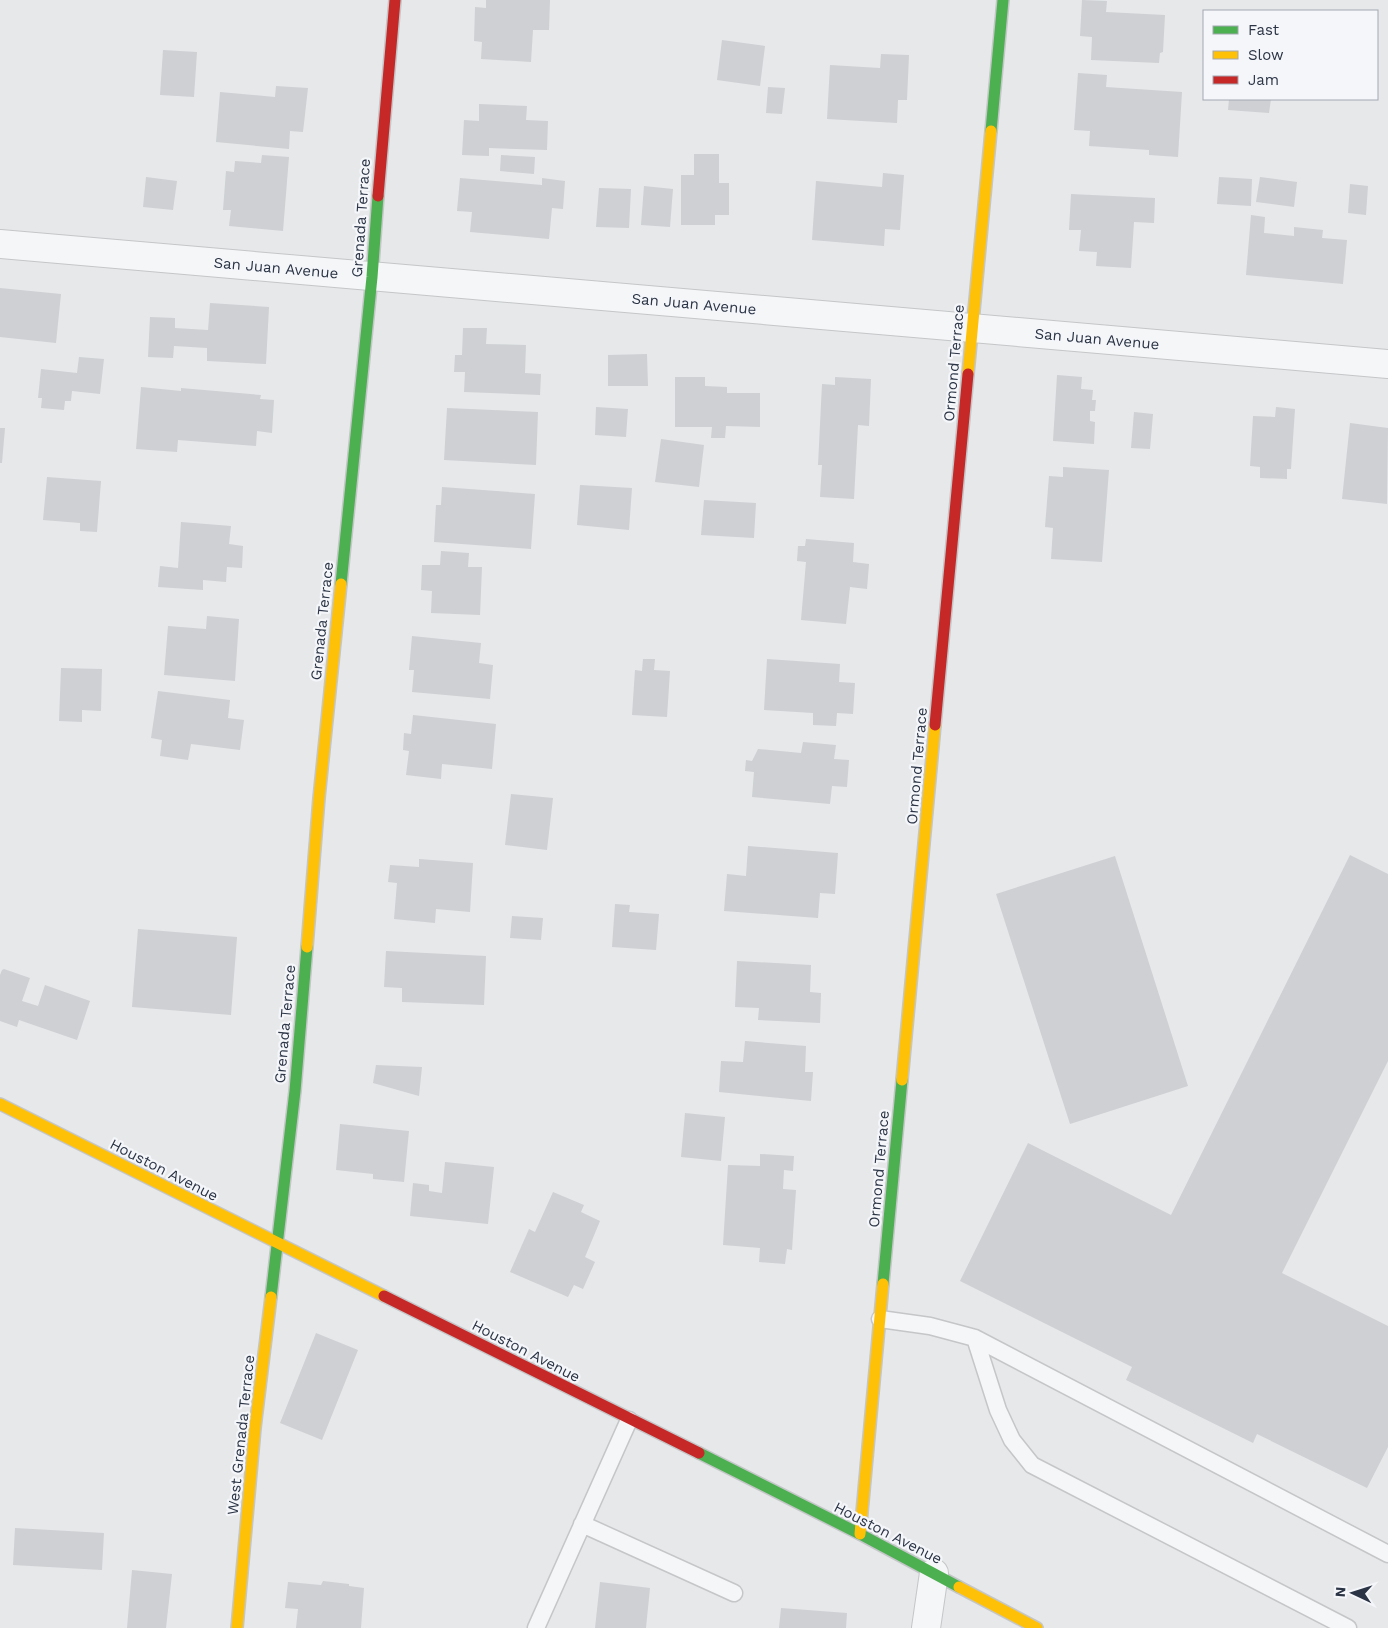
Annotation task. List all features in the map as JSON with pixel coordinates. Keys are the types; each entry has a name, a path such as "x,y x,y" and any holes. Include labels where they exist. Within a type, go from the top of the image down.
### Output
{"street":[{"name":"Grenada Terrace","path":"278,1245 295,1091 321,778 372,276 382,134 395,0"},
{"name":"Ormond Terrace","path":"860,1534 1003,0"},
{"name":"San Juan Avenue","path":"0,244 1388,364"},
{"name":"Houston Avenue","path":"0,1104 278,1245 860,1534 1036,1628"},
{"name":"West Grenada Terrace","path":"237,1628 255,1428 278,1245"},
{"path":"926,1628 934,1573"}],"lane":[{"path":"880,1319 930,1326 975,1338 1388,1554"},
{"path":"975,1338 998,1410 1012,1440 1032,1466 1348,1628"},
{"path":"536,1628 629,1420"},
{"path":"582,1524 734,1593"}],"building":[{"path":"486,0 550,0 549,30 533,30 531,62 481,59 482,42 474,41 475,7 486,8"},
{"path":"1082,0 1107,1 1106,12 1165,15 1163,52 1160,53 1159,63 1091,60 1092,37 1080,36"},
{"path":"722,40 765,46 760,86 717,80"},
{"path":"163,50 197,52 194,97 160,95"},
{"path":"881,54 909,55 907,100 898,100 897,123 827,119 830,65 880,68"},
{"path":"1078,73 1107,75 1106,87 1182,92 1178,157 1149,155 1149,150 1089,146 1090,131 1074,130"},
{"path":"276,86 308,88 303,132 290,131 289,149 216,142 220,92 275,97"},
{"path":"768,87 785,88 782,114 766,113"},
{"path":"1229,100 1271,100 1269,113 1228,110"},
{"path":"479,104 527,106 526,120 548,121 547,150 489,148 489,156 462,155 464,120 479,121"},
{"path":"694,154 719,154 719,183 729,183 729,215 715,215 715,225 681,225 681,175 694,175"},
{"path":"262,155 289,157 283,231 229,226 231,210 223,210 226,171 234,172 235,161 261,163"},
{"path":"501,155 535,157 534,174 500,171"},
{"path":"883,173 904,175 900,230 885,229 884,246 812,240 816,181 882,187"},
{"path":"146,177 177,181 173,210 143,207"},
{"path":"1219,177 1252,179 1251,206 1217,204"},
{"path":"1260,177 1297,182 1294,207 1256,202"},
{"path":"460,178 542,185 542,178 565,181 563,209 552,208 549,239 470,232 472,212 457,211"},
{"path":"1350,184 1368,186 1366,215 1348,213"},
{"path":"644,186 673,189 670,227 641,225"},
{"path":"599,188 631,189 629,228 596,227"},
{"path":"1071,194 1155,198 1154,223 1134,222 1131,268 1096,266 1097,252 1079,251 1081,230 1069,230"},
{"path":"1251,215 1265,217 1264,233 1294,236 1294,227 1323,230 1322,238 1347,240 1343,284 1246,275"},
{"path":"0,288 61,294 56,343 0,337"},
{"path":"210,303 269,307 266,364 207,361 207,348 174,346 173,358 148,357 150,317 175,318 175,328 208,330"},
{"path":"463,328 487,328 486,344 526,345 525,373 541,374 540,395 464,392 465,372 454,372 455,355 462,355"},
{"path":"647,354 648,386 608,386 608,355"},
{"path":"79,357 104,359 100,394 72,391 71,401 65,401 64,410 41,408 42,398 38,398 41,369 77,373"},
{"path":"1057,375 1082,377 1081,389 1093,390 1092,400 1096,400 1095,411 1090,411 1090,421 1095,422 1094,444 1053,441"},
{"path":"675,377 705,377 705,386 727,387 727,393 760,393 760,427 726,426 725,438 711,438 712,427 675,427"},
{"path":"835,377 871,379 869,426 858,425 854,499 820,497 822,465 818,465 822,384 835,385"},
{"path":"141,387 181,391 181,388 261,395 260,399 274,400 272,433 257,431 256,446 178,440 177,452 136,449"},
{"path":"596,407 628,409 626,437 595,435"},
{"path":"1276,407 1295,409 1291,469 1287,469 1287,479 1260,478 1260,467 1250,466 1253,416 1275,417"},
{"path":"447,408 538,412 536,465 444,460"},
{"path":"1134,412 1153,414 1150,449 1131,448"},
{"path":"1350,423 1388,428 1387,504 1342,499"},
{"path":"0,428 5,428 2,463 0,463"},
{"path":"661,439 704,445 699,487 655,482"},
{"path":"1063,467 1109,470 1102,562 1051,559 1053,528 1045,527 1049,476 1063,477"},
{"path":"47,477 101,481 97,532 80,531 80,523 43,520"},
{"path":"580,485 632,488 629,530 577,525"},
{"path":"442,487 535,494 531,549 434,542 436,505 441,505"},
{"path":"704,500 756,503 754,538 701,535"},
{"path":"181,522 231,526 229,544 243,546 242,568 227,567 226,582 203,580 203,590 158,587 160,566 178,568"},
{"path":"806,539 854,543 853,562 869,564 867,589 850,587 846,624 801,620 806,562 797,561 798,546 805,546"},
{"path":"441,551 469,553 468,567 482,567 480,615 431,613 432,591 421,590 422,565 440,565"},
{"path":"207,616 239,619 235,681 164,675 168,626 206,629"},
{"path":"412,636 481,643 479,663 493,665 490,699 412,692 414,670 409,670"},
{"path":"643,659 655,659 654,670 670,671 667,717 632,715 635,670 642,671"},
{"path":"767,659 840,664 839,682 855,683 853,714 837,713 836,726 813,725 813,713 764,710"},
{"path":"61,668 102,669 101,711 82,710 82,722 59,721"},
{"path":"158,691 230,700 228,718 244,720 240,750 191,744 188,760 160,756 162,740 151,738"},
{"path":"413,715 496,724 492,769 442,764 441,779 406,775 409,751 403,750 404,733 411,734"},
{"path":"803,742 836,745 834,759 849,760 847,787 832,786 830,804 752,797 754,772 745,771 746,760 752,761 758,749 801,753"},
{"path":"511,794 553,798 547,850 505,845"},
{"path":"748,846 838,853 835,894 820,893 818,918 724,911 727,874 746,876"},
{"path":"1350,855 1388,874 1388,1061 1282,1273 1388,1326 1388,1447 1367,1488 1257,1434 1253,1443 1126,1380 1132,1367 960,1281 1028,1143 1171,1215"},
{"path":"1115,856 1188,1086 1070,1124 996,894"},
{"path":"419,859 473,863 470,912 436,909 435,923 394,919 397,883 388,882 390,865 419,867"},
{"path":"615,904 630,905 629,912 659,914 656,950 612,947"},
{"path":"512,916 543,918 541,940 510,938"},
{"path":"138,929 237,937 231,1015 132,1007"},
{"path":"386,951 486,956 484,1005 402,1002 402,988 384,987"},
{"path":"737,961 811,965 810,992 821,993 820,1023 758,1020 759,1008 735,1007"},
{"path":"4,969 30,978 22,1001 38,1006 45,985 90,1001 77,1040 19,1020 17,1027 0,1021 0,975"},
{"path":"745,1041 806,1046 805,1072 813,1072 811,1101 719,1092 721,1061 743,1062"},
{"path":"376,1065 422,1067 419,1096 373,1083"},
{"path":"685,1113 725,1117 721,1161 681,1157"},
{"path":"340,1124 409,1131 404,1182 373,1179 373,1174 336,1170"},
{"path":"760,1154 794,1156 793,1171 784,1170 783,1189 796,1190 792,1250 787,1249 785,1264 759,1262 760,1248 723,1245 728,1165 760,1166"},
{"path":"445,1162 494,1167 488,1224 410,1216 413,1183 429,1185 429,1191 442,1193"},
{"path":"553,1192 584,1205 581,1212 600,1221 585,1257 595,1262 583,1289 574,1285 568,1297 510,1272 529,1229 535,1232"},
{"path":"316,1333 358,1350 322,1440 280,1423"},
{"path":"15,1528 104,1533 102,1570 13,1565"},
{"path":"132,1570 172,1574 166,1628 127,1628"},
{"path":"323,1581 364,1588 361,1628 296,1628 298,1609 285,1608 288,1582 321,1585"},
{"path":"600,1582 650,1588 646,1628 595,1628"},
{"path":"781,1608 847,1613 846,1628 779,1628"}],"traffic: fast":[{"path":"991,131 1003,0"},
{"path":"341,584 372,277 378,196"},
{"path":"271,1297 295,1091 307,947"},
{"path":"883,1284 902,1080"},
{"path":"699,1453 860,1534 959,1587"}],"traffic: slow":[{"path":"968,374 991,131"},
{"path":"307,947 319,798 341,584"},
{"path":"902,1080 935,725"},
{"path":"0,1104 384,1296"},
{"path":"860,1534 883,1284"},
{"path":"237,1628 255,1428 271,1297"},
{"path":"959,1587 1037,1628"}],"traffic: jam":[{"path":"378,196 395,0"},
{"path":"935,725 968,374"},
{"path":"384,1296 699,1453"}]}
